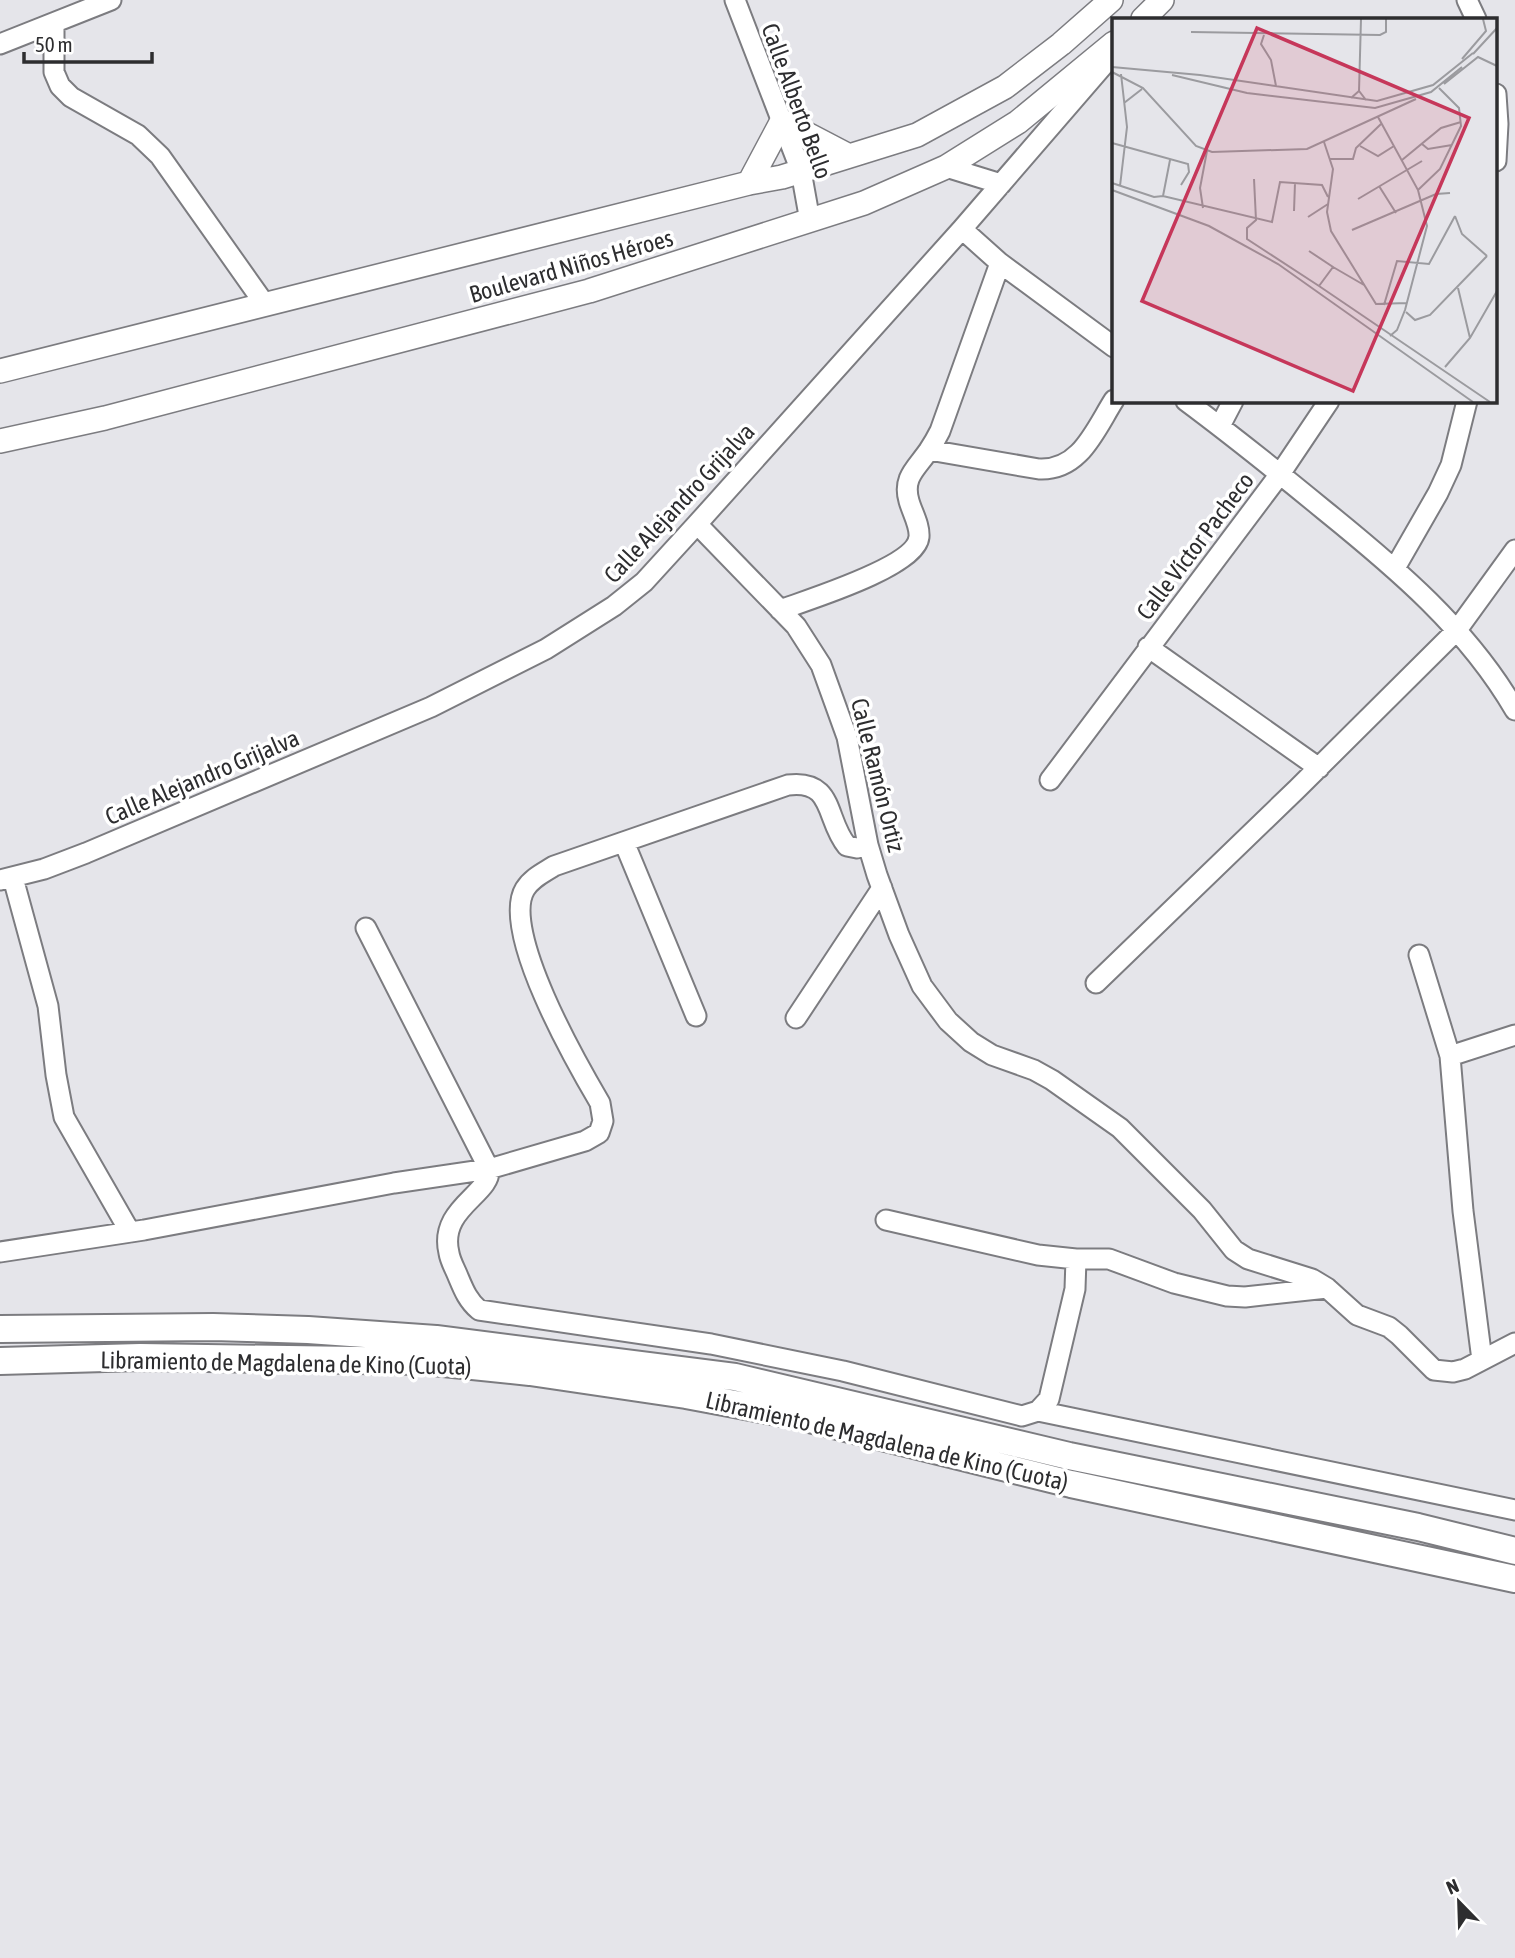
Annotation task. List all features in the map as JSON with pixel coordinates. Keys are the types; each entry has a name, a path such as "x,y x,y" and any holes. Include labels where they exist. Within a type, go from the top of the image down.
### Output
{"highway":[{"name":"Libramiento de Magdalena de Kino (Cuota)","path":"0,1329 213,1326 308,1329 436,1339 735,1377 1069,1456 1418,1527 1515,1551"},
{"name":"Libramiento de Magdalena de Kino (Cuota)","path":"0,1361 140,1357 424,1361 530,1372 686,1395 793,1415 1071,1484 1515,1579"}],"main road":[{"name":"Boulevard Niños Héroes","path":"0,371 264,303 782,177 917,135 1005,87 1061,44 1111,0"},
{"path":"1145,18 1162,0"},
{"name":"Boulevard Niños Héroes","path":"0,441 105,418 589,291 864,204 946,167 1018,122 1112,45"},
{"path":"749,183 782,121 849,156"}],"street":[{"path":"0,44 54,23 80,7 111,0"},
{"name":"Calle Alberto Bello","path":"735,0 801,171 810,221"},
{"path":"1467,0 1476,18"},
{"path":"54,23 54,72 60,86 71,97 138,135 160,156 264,303"},
{"name":"Calle Alejandro Grijalva","path":"6,879 44,869 97,849 431,707 546,649 614,606 644,582 697,524 962,229 1112,55"},
{"path":"946,167 1001,184"},
{"path":"962,229 1000,263 1112,346"},
{"path":"780,610 888,568 916,547 919,538 918,526 906,493 906,484 909,475 929,450 949,408 1000,263"},
{"path":"929,450 1052,470 1063,467 1074,459 1113,402"},
{"path":"1187,402 1395,568 1484,661 1515,710"},
{"path":"1220,426 1232,402"},
{"name":"Calle Víctor Pacheco","path":"1050,780 1280,474 1328,402"},
{"path":"1395,568 1447,474 1460,437 1468,402"},
{"name":"Calle Ramón Ortiz","path":"697,524 780,610 808,643 821,665 847,737 868,845 882,888 796,1018"},
{"path":"1097,983 1457,630 1515,551"},
{"path":"1148,647 1319,768"},
{"path":"0,1252 489,1169 566,1147 599,1133 603,1121 600,1102 536,980 523,934 521,905 524,891 535,878 554,866 788,785 809,786 824,797 841,840 846,846 857,848 868,845"},
{"path":"624,842 696,1016"},
{"path":"6,879 48,1006 55,1075 64,1117 130,1232"},
{"path":"882,888 922,986 932,1002 956,1028 992,1055 1034,1070 1052,1080 1120,1128 1202,1210 1234,1250 1248,1259 1301,1274 1327,1288 1357,1315 1389,1327 1434,1370 1453,1372 1515,1343"},
{"path":"366,928 489,1169 490,1175 485,1184 458,1211 452,1221 448,1240 448,1253 469,1302 480,1310 711,1344 843,1371 1022,1416 1038,1411 1515,1510"},
{"path":"1419,955 1450,1056 1463,1211 1482,1360"},
{"path":"1450,1056 1515,1035"},
{"path":"886,1220 1038,1255 1109,1259 1174,1283 1227,1296 1245,1297 1327,1288"},
{"path":"1038,1411 1049,1399 1075,1289 1076,1259"}]}
